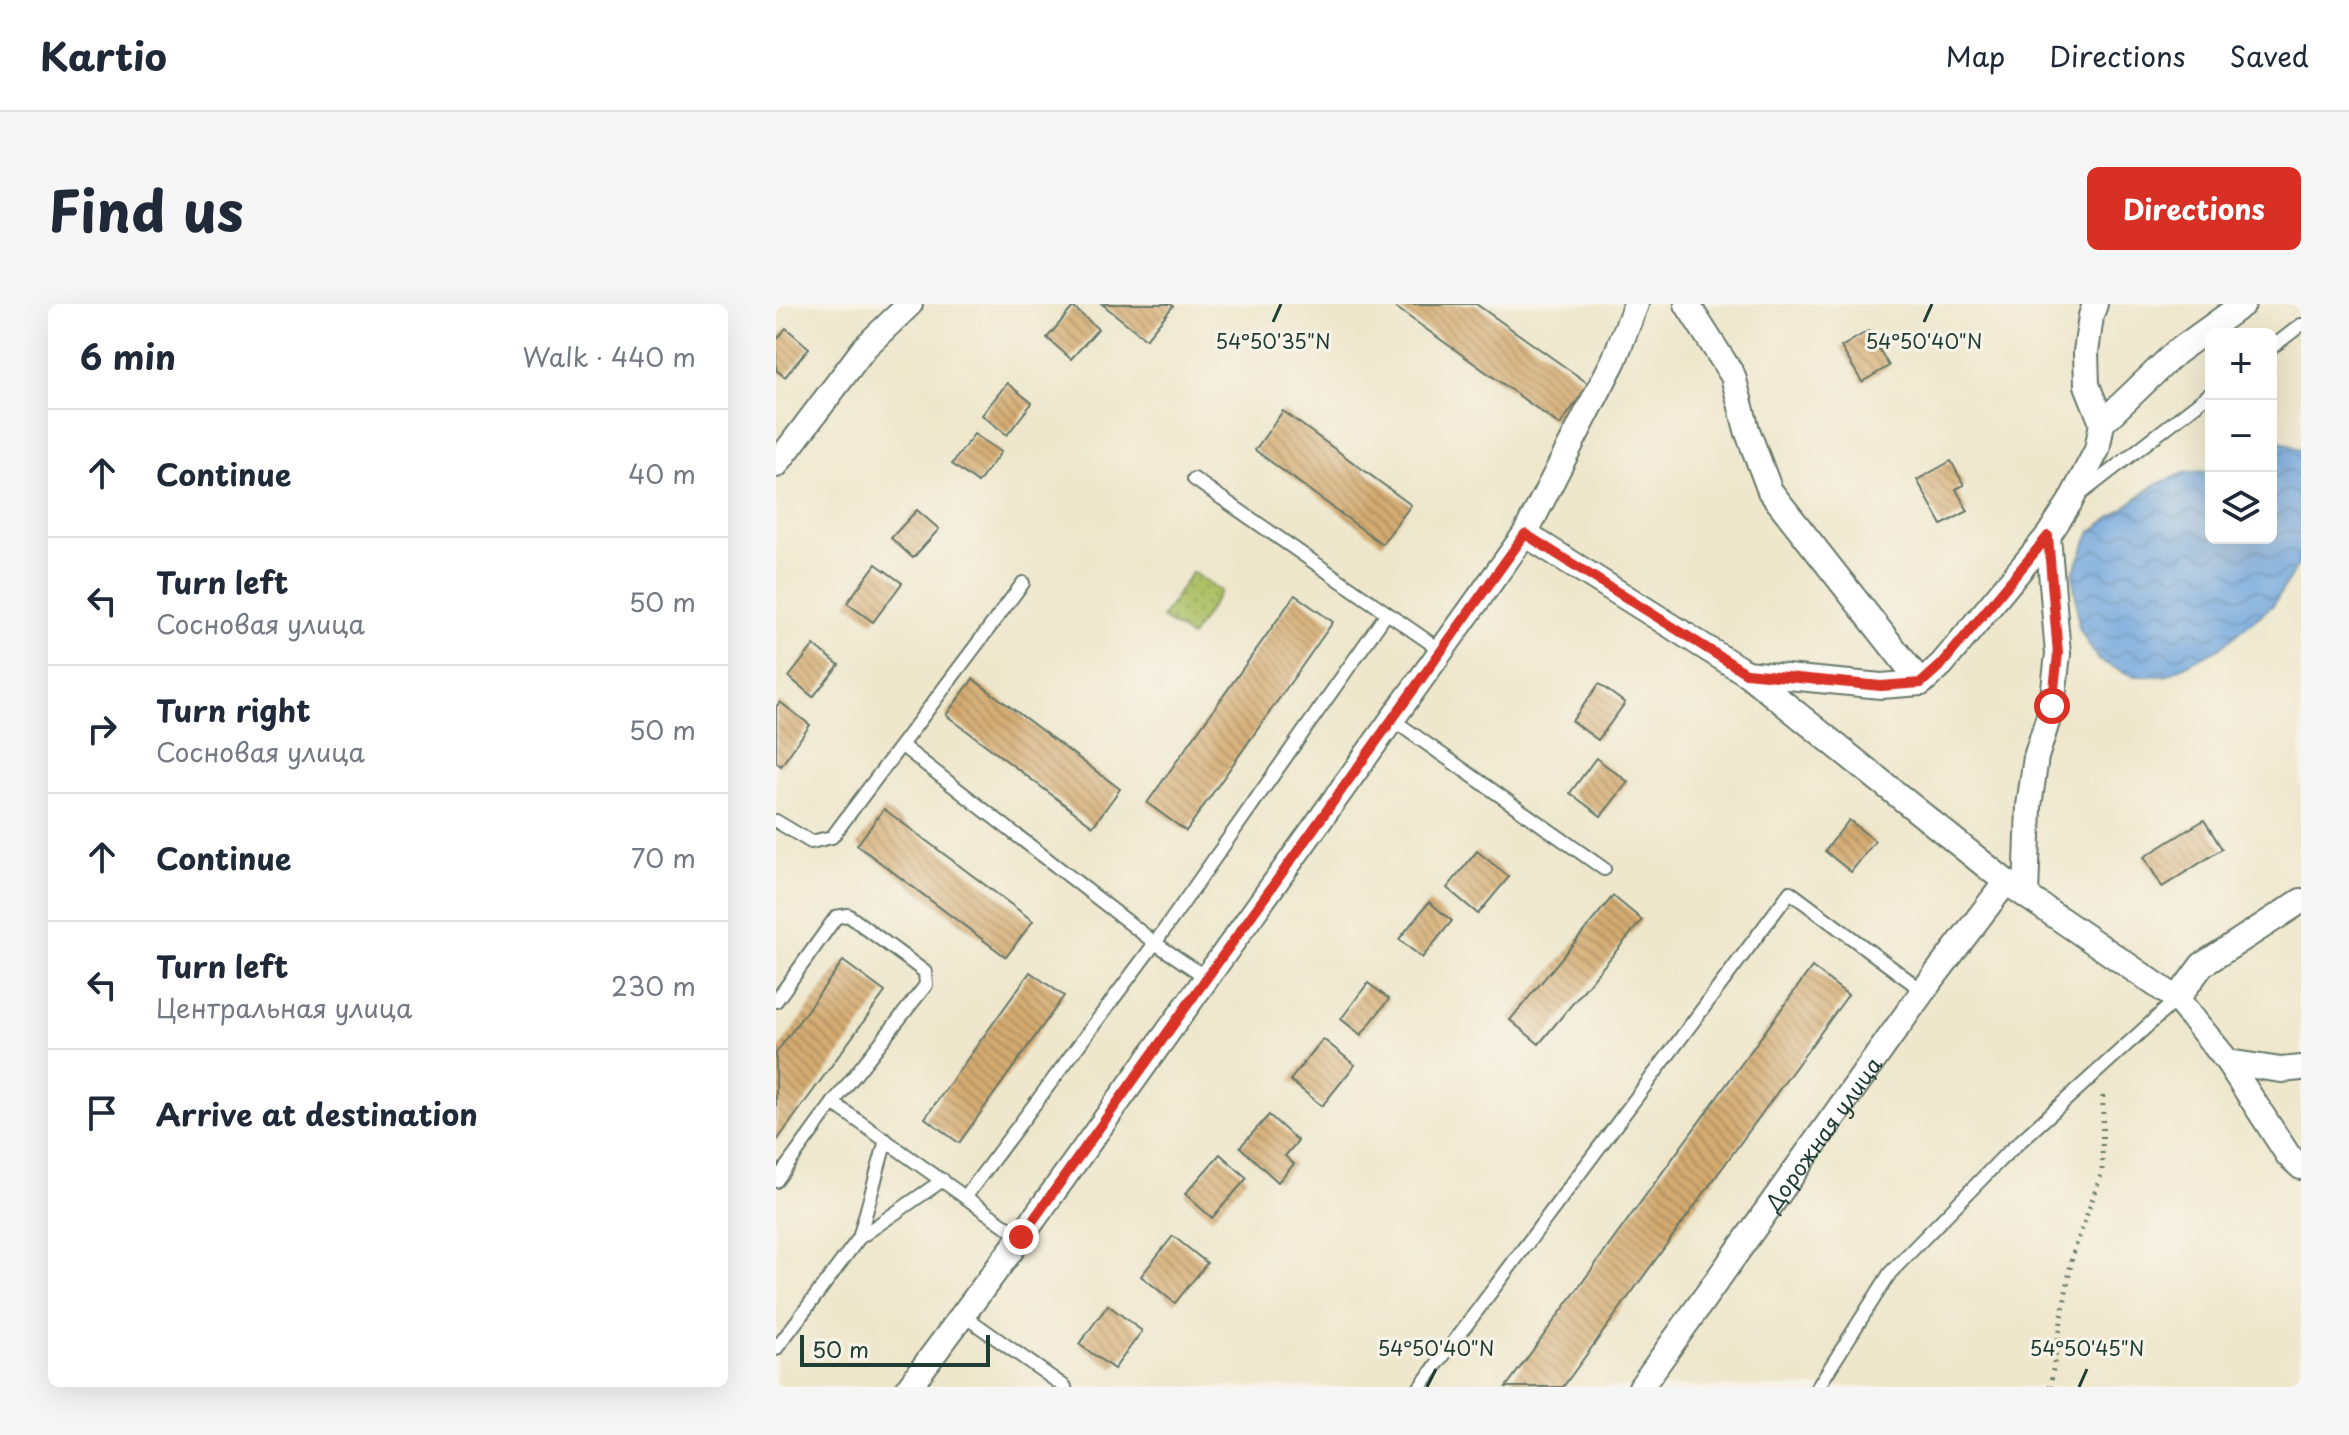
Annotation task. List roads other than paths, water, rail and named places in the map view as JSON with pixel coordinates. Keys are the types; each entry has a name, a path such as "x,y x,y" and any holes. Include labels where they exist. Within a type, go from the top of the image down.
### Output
{"street":[{"path":"776,465 865,347 910,304"},
{"path":"909,1387 1021,1237 1525,534 1614,360 1636,304"},
{"path":"1687,304 1733,376 1747,430 1770,491 1921,683"},
{"path":"1746,673 1881,686 1921,683 1942,664 2048,536 2097,450 2102,423 2087,385 2086,352 2095,304"},
{"path":"2102,423 2175,353 2243,304"},
{"path":"1525,534 1746,673 2016,888 2177,999 2228,1062 2288,1155 2301,1167"},
{"path":"2016,888 2036,757 2052,706 2058,654 2048,536"},
{"name":"Дорожная улица","path":"1641,1387 1923,991 2016,888"},
{"path":"2177,999 2202,965 2301,901"},
{"path":"2228,1062 2281,1070 2301,1068"}],"lane":[{"path":"2277,343 2301,325"},
{"path":"2070,502 2205,398"},
{"path":"1194,479 1442,651"},
{"path":"776,821 811,842 832,837 1023,583"},
{"path":"966,1196 1155,943 1387,613"},
{"path":"1393,720 1604,869"},
{"path":"902,746 1155,943 1207,978"},
{"path":"1420,1387 1790,892 1923,991"},
{"path":"776,1001 836,917 848,915 925,972 926,985 776,1181"},
{"path":"1818,1387 1890,1273 2003,1157 2177,999"},
{"path":"833,1103 1021,1237"},
{"path":"859,1238 886,1140"},
{"path":"776,1349 859,1238 943,1180"},
{"path":"963,1315 1065,1387"}],"water":[{"path":"2277,440 2301,450 2299,563 2273,605 2221,647 2165,676 2133,676 2098,660 2079,628 2073,573 2091,532 2155,485 2187,472 2205,471 2205,544 2277,544"}]}
